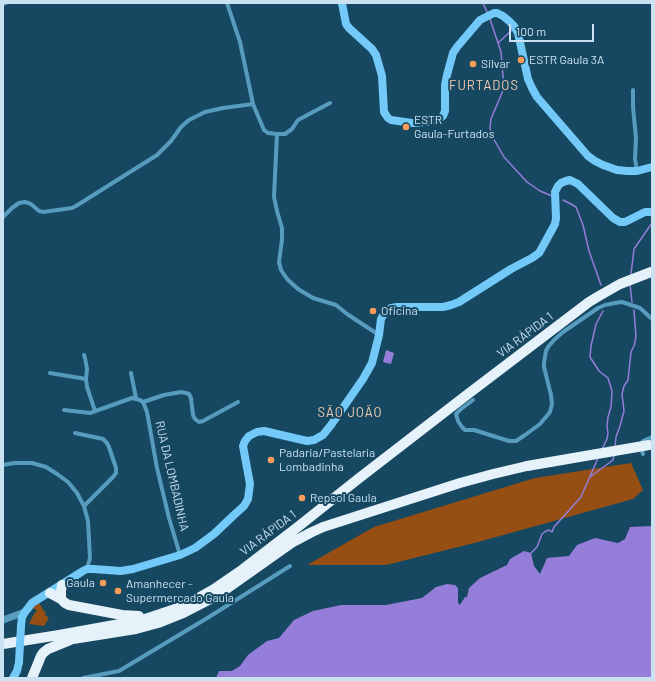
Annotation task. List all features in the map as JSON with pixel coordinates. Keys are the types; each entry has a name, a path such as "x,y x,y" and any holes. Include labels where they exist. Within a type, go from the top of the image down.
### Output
{"highway":[{"name":"VIA RÁPIDA 1","path":"3,644 142,620 178,608 214,589 243,569 474,390 599,296 620,284 651,272"},
{"name":"VIA RÁPIDA 1","path":"3,650 136,629 158,623 183,613 218,595 283,548 323,527 414,497 493,474 651,442"},
{"path":"61,599 62,585"},
{"path":"50,593 69,605 122,615 155,616"},
{"path":"32,678 43,653 70,640"}],"main road":[{"path":"342,3 346,24 372,49 376,55 382,76 384,112 391,120 412,123 437,120 443,116 445,112 445,85 453,52 480,20 494,13 498,13 514,26 518,32 528,79 532,88 544,106 581,148 591,158 603,165 617,170 627,172 652,167"},
{"path":"13,678 17,671 19,662 20,626 22,618 32,603 87,569 127,571 180,555 195,548 214,534 244,506 248,499 250,484 243,446 247,438 252,433 260,431 307,441 314,440 323,435 363,379 372,362 383,314 388,310 397,307 443,307 459,302 499,276 536,256 555,224 555,192 561,183 570,180 578,184 618,221 625,222 646,212 652,212"}],"street":[{"path":"227,3 240,42 253,104 264,130 268,133 286,134 292,129 298,120 330,103"},
{"path":"633,90 636,138 635,159 637,171"},
{"path":"3,217 19,203 25,202 31,204 42,212 72,208 157,155 189,120 205,112 253,104"},
{"path":"278,134 274,197 282,228 279,262 281,270 287,279 298,289 313,298 336,305 379,335"},
{"path":"473,400 456,414 458,421 465,430 474,430 509,441 516,441 540,424 550,412 552,404 544,363 546,351 554,340 598,308 615,302 622,302 640,308 652,319"},
{"path":"84,355 87,369 87,387 95,411"},
{"path":"50,373 86,379"},
{"path":"131,373 136,398"},
{"path":"64,410 87,413 128,399 136,398 143,402 164,395 181,392 189,394 191,398 193,415 199,422 238,402"},
{"name":"RUA DA LOMBADINHA","path":"143,402 147,412 157,468 180,555"},
{"path":"75,433 103,439 109,447 116,468 116,473 113,477 84,506"},
{"path":"643,454 641,445 643,441 651,442"},
{"path":"3,465 14,463 32,464 46,467 68,482 77,493 84,506 88,521 90,558 87,569"},
{"path":"83,678 119,671 290,566"},
{"path":"3,620 25,612"}],"shaded area":[{"path":"386,350 394,353 391,364 383,362"},
{"path":"631,463 643,490 633,499 478,542 386,565 307,565 374,527 535,478"},
{"path":"652,526 652,678 216,678 219,671 232,671 240,666 248,655 267,641 279,638 294,620 313,611 341,605 386,605 422,598 436,587 447,584 455,585 458,588 458,603 460,605 465,597 467,597 469,588 480,578 507,565 510,559 524,551 531,553 534,566 540,574 547,558 569,556 577,545 595,538 618,543 625,539 630,527"},
{"path":"39,603 46,614 45,615 49,618 44,626 29,624 37,610 32,608"}],"waterway":[{"path":"483,3 487,12"},
{"path":"490,19 501,52 504,88 491,119 490,128 492,136 504,157 527,182 540,191 552,196"},
{"path":"498,43 512,30"},
{"path":"563,200 576,207 601,285"},
{"path":"631,274 634,249 652,223"},
{"path":"630,284 632,302"},
{"path":"615,447 616,437 624,411 622,394 624,386 628,380 631,352 636,337 634,310"},
{"path":"602,449 607,439 607,426 611,407 612,391 608,378 599,371 590,357 596,324 603,311"},
{"path":"590,477 613,460 614,455"},
{"path":"531,553 537,547 542,534 549,530 552,532 554,527 581,497 598,458"}],"place":[{"name":"ESTR Gaula 3A","path":"521,60"},
{"name":"Silvar","path":"473,64"},
{"name":"ESTR Gaula-Furtados","path":"406,127"},
{"name":"Oficina","path":"373,311"},
{"name":"Padaria/Pastelaria Lombadinha","path":"271,460"},
{"name":"Repsol Gaula","path":"302,498"},
{"name":"Gaula","path":"103,583"},
{"name":"Amanhecer - Supermercado Gaula","path":"118,591"}],"district":[{"name":"FURTADOS","path":"484,86"},
{"name":"SÃO JOÃO","path":"350,413"}]}
